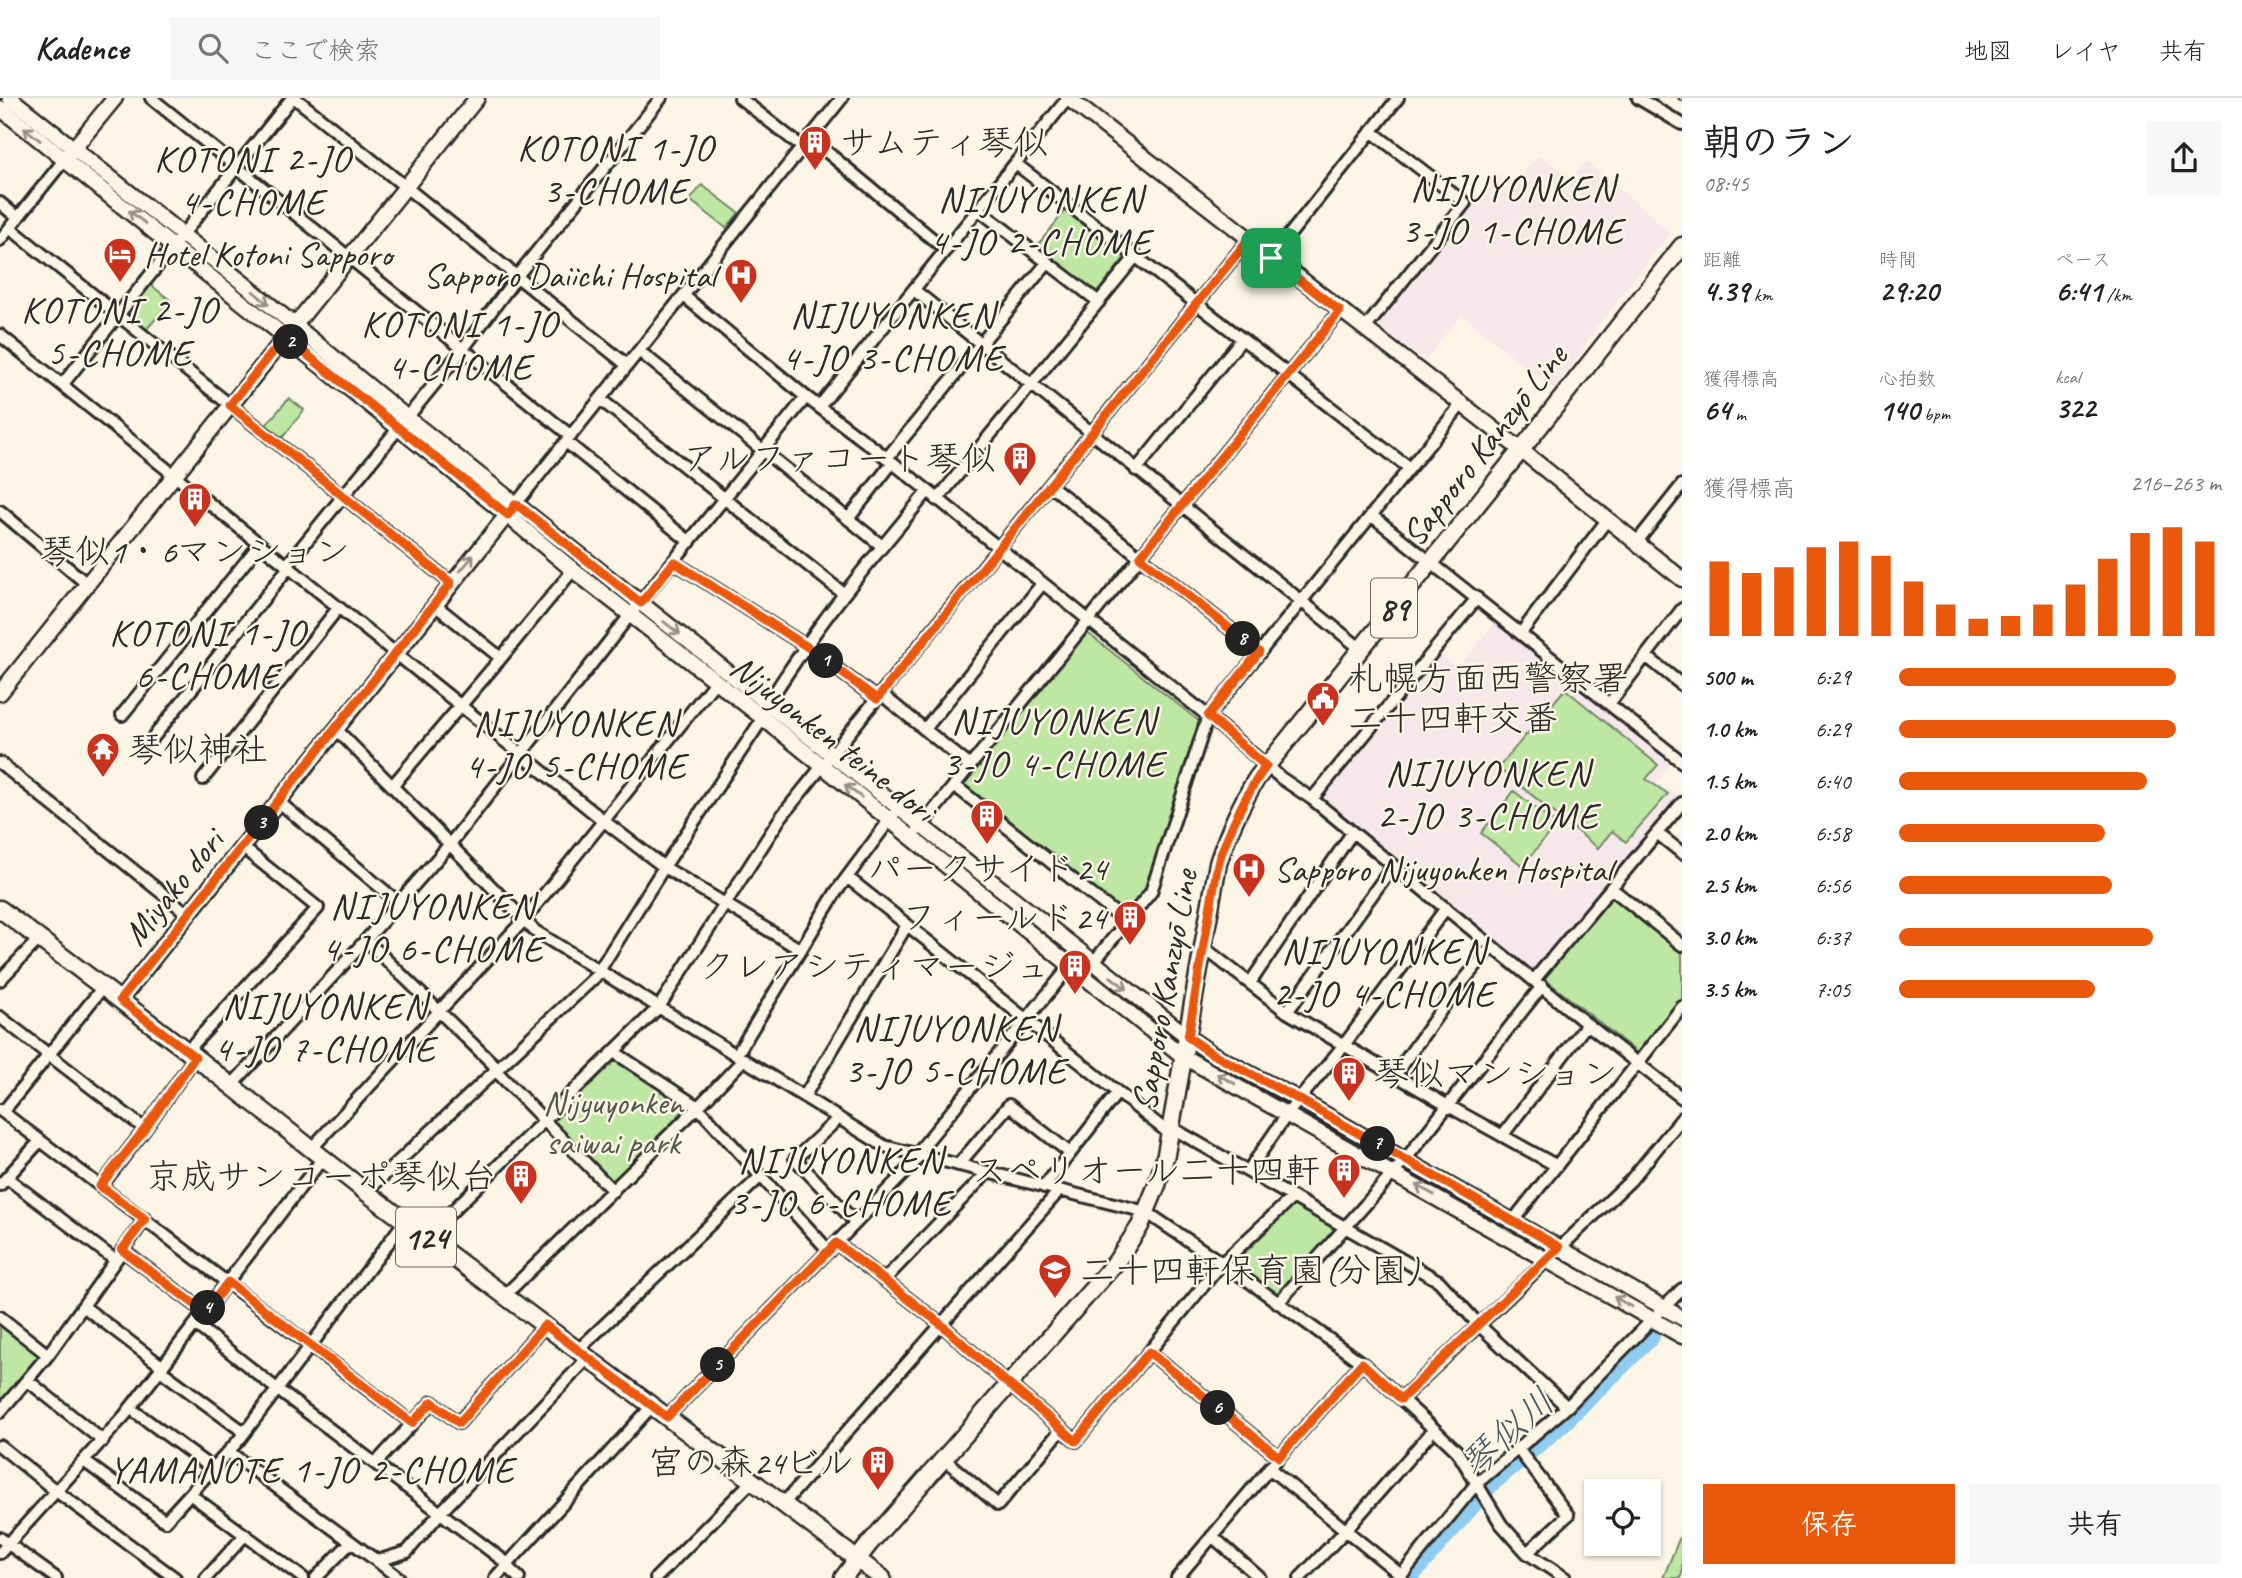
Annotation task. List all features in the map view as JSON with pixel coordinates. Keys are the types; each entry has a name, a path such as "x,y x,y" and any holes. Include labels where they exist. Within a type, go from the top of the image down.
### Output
{"main road":[{"name":"Sapporo Kanzyō Line","path":"843,1578 856,1559 943,1458 1116,1262 1140,1226 1157,1185 1171,1131 1218,863 1245,797 1266,766 1432,562 1682,246"},
{"name":"124","path":"0,909 404,1221 882,1578"}],"street":[{"name":"Nijuyonken teine dori","path":"10,98 69,154"},
{"path":"0,240 115,98"},
{"path":"151,98 463,349 690,542"},
{"path":"62,385 236,167 295,98 627,365"},
{"path":"0,693 477,98"},
{"path":"152,739 342,496 463,349 517,277 661,98"},
{"path":"740,98 803,147"},
{"path":"512,509 842,98"},
{"path":"819,407 1068,98 1521,450 1682,579"},
{"path":"1271,258 1398,98"},
{"path":"1639,98 1682,124"},
{"name":"Nijuyonken teine dori","path":"0,108 69,154 512,509 641,603 832,755 894,814 1077,970 1184,1056 1682,1336"},
{"path":"1364,330 1465,203 1371,131"},
{"path":"810,138 946,250"},
{"path":"1016,164 1409,468"},
{"path":"0,203 18,218"},
{"path":"979,210 1099,302"},
{"path":"10,228 451,583"},
{"path":"426,1237 659,1007 781,817 1248,240"},
{"path":"937,500 1136,256"},
{"path":"848,519 890,461 1047,263"},
{"path":"914,290 1361,649"},
{"path":"684,296 806,397 890,461 1682,1098"},
{"path":"916,832 1340,311"},
{"path":"0,335 604,821 664,867 801,950"},
{"path":"1136,470 1242,339"},
{"path":"639,351 882,546"},
{"path":"231,1086 366,940 450,844 806,397"},
{"path":"600,399 845,594"},
{"path":"667,1417 915,1162 923,1146 1026,1021 1077,970 1093,963 1151,892 1208,716 1461,405"},
{"path":"1050,485 1259,652"},
{"path":"1636,543 1682,485"},
{"path":"366,1192 595,977 763,718 768,704 806,646 927,492"},
{"name":"Nijuyonken teine dori","path":"512,509 573,570 823,768 894,814"},
{"name":"Miyako dori","path":"120,1000 512,509"},
{"path":"0,511 87,584"},
{"path":"1371,515 1682,762"},
{"path":"1521,633 1606,520"},
{"path":"122,715 260,544"},
{"path":"674,562 806,646 925,729 970,766"},
{"path":"393,785 573,570"},
{"path":"925,729 1042,584"},
{"path":"1311,799 1477,598"},
{"path":"435,605 501,658"},
{"path":"203,779 339,607"},
{"path":"1609,704 1682,609"},
{"path":"1646,656 1682,685"},
{"path":"57,1578 3,1545 103,1441 228,1282 317,1154 439,1011 523,921 715,682"},
{"path":"336,729 535,931 884,1146 1146,1212 1222,1264 1362,1363 1434,1429 1457,1451 1500,1524 1527,1553 1563,1578"},
{"path":"0,763 188,915"},
{"path":"954,786 1126,922"},
{"path":"279,802 399,903"},
{"path":"1278,1303 1405,1160 1611,888 1682,803"},
{"path":"505,1295 698,1107 740,1057 801,950 847,877 894,814"},
{"name":"Nijuyonken teine dori","path":"916,832 1211,1053 1300,1100 1682,1318"},
{"path":"1250,983 1352,833"},
{"path":"1657,833 1682,853"},
{"path":"100,1186 145,1129 191,1054 318,908 242,847"},
{"path":"1287,1012 1393,866"},
{"path":"847,877 1117,1093 1171,1131 1248,1171 1439,1281 1479,1325 1567,1407"},
{"path":"1611,888 1682,945"},
{"path":"1248,1171 1288,1113 1344,1045 1446,908"},
{"path":"804,1097 907,925"},
{"path":"0,980 39,939"},
{"path":"366,940 439,1011 613,1191"},
{"path":"1395,1075 1451,996 1492,946"},
{"path":"1203,947 1287,1012 1448,1106 1558,1166"},
{"path":"1077,970 1081,953"},
{"path":"103,987 1,1111 412,1423"},
{"path":"1512,1222 1682,1007"},
{"path":"0,1017 145,1129"},
{"path":"1502,1136 1587,1024"},
{"path":"614,1052 698,1107 761,1176 833,1247 885,1279 1076,1441 1222,1264 1293,1197"},
{"path":"1044,1187 1117,1093"},
{"path":"958,1165 1009,1105 1070,1153"},
{"path":"839,1118 795,1159 856,1223"},
{"path":"1401,1399 1629,1181 1682,1118"},
{"path":"40,1141 4,1182 115,1260"},
{"path":"885,1279 987,1173"},
{"path":"377,1561 407,1552 583,1354 761,1176"},
{"path":"783,1504 1059,1191"},
{"path":"0,1412 48,1355 145,1219"},
{"path":"84,1461 165,1521 229,1452 404,1221"},
{"path":"122,1250 205,1312"},
{"path":"1269,1468 1400,1577 1477,1486 1522,1455 1682,1289"},
{"path":"83,1306 244,1432"},
{"path":"0,1317 48,1355"},
{"path":"195,1324 507,1565 519,1578"},
{"path":"376,1463 432,1402 459,1423 545,1325"},
{"path":"1149,1352 1279,1457"},
{"path":"1177,1578 1362,1363"},
{"path":"27,1380 103,1441"},
{"path":"495,1578 652,1406"},
{"path":"130,1408 213,1469"},
{"path":"943,1458 998,1505 1062,1429"},
{"path":"1300,1578 1346,1530 1434,1429"},
{"path":"0,1447 175,1578"},
{"path":"229,1452 399,1578"},
{"path":"1522,1455 1568,1515 1527,1553"},
{"path":"656,1578 752,1480"},
{"path":"191,1495 303,1578"},
{"path":"206,1578 245,1535"},
{"path":"1212,1536 1260,1578"},
{"path":"316,1578 351,1542"}],"shaded area":[{"path":"1540,155 1572,178 1586,162 1671,232 1592,333 1582,352 1553,390 1462,315 1425,360 1375,326 1497,173 1512,183"},
{"path":"1495,622 1672,761 1657,783 1680,798 1536,968 1532,968 1320,796 1440,654 1457,668"}],"green space":[{"path":"702,185 739,213 726,228 690,200"},
{"path":"1065,211 1125,257 1096,294 1036,247"},
{"path":"151,285 171,301 146,330 127,315"},
{"path":"289,398 304,410 282,438 266,425"},
{"path":"1086,634 1200,722 1146,889 1125,914 963,785"},
{"path":"1565,689 1658,765 1646,779 1668,794 1626,842 1612,831 1598,848 1498,768"},
{"path":"1514,791 1556,824 1523,866 1481,833"},
{"path":"1611,896 1682,952 1682,1000 1639,1054 1545,979 1545,975"},
{"name":"Nijyuyonken saiwai park","path":"614,1061 686,1107 686,1112 615,1181 611,1181 554,1124 554,1120"},
{"path":"1292,1205 1334,1226 1334,1230 1279,1293 1276,1293 1234,1264"},
{"path":"0,1323 37,1354 37,1361 0,1405"},
{"path":"1682,1532 1682,1574 1680,1578 1663,1578"}],"waterway":[{"name":"琴似川","path":"1410,1578 1491,1485 1560,1427 1652,1337"}],"place":[{"name":"サムティ琴似","path":"815,172"},
{"name":"Hotel Kotoni Sapporo","path":"120,284"},
{"name":"Sapporo Daiichi Hospital","path":"741,305"},
{"name":"アルファコート琴似","path":"1020,488"},
{"name":"琴似1・6マンション","path":"195,529"},
{"name":"札幌方面西警察署 二十四軒交番","path":"1323,728"},
{"name":"琴似神社","path":"103,779"},
{"name":"パークサイド24","path":"987,846"},
{"name":"Sapporo Nijuyonken Hospital","path":"1249,899"},
{"name":"フィールド24","path":"1130,947"},
{"name":"クレアシティマージュ","path":"1075,996"},
{"name":"琴似マンション","path":"1349,1103"},
{"name":"スペリオール二十四軒","path":"1344,1200"},
{"name":"京成サンコーポ琴似台","path":"521,1206"},
{"name":"二十四軒保育園(分園)","path":"1055,1300"},
{"name":"宮の森24ビル","path":"878,1492"}],"district":[{"name":"KOTONI 1-JO 3-CHOME","path":"616,168"},
{"name":"KOTONI 2-JO 4-CHOME","path":"253,180"},
{"name":"NIJUYONKEN 3-JO 1-CHOME","path":"1513,208"},
{"name":"NIJUYONKEN 4-JO 2-CHOME","path":"1041,220"},
{"name":"KOTONI 2-JO 5-CHOME","path":"120,330"},
{"name":"NIJUYONKEN 4-JO 3-CHOME","path":"893,336"},
{"name":"KOTONI 1-JO 4-CHOME","path":"460,344"},
{"name":"KOTONI 1-JO 6-CHOME","path":"208,654"},
{"name":"NIJUYONKEN 3-JO 4-CHOME","path":"1054,742"},
{"name":"NIJUYONKEN 4-JO 5-CHOME","path":"576,744"},
{"name":"NIJUYONKEN 2-JO 3-CHOME","path":"1488,794"},
{"name":"NIJUYONKEN 4-JO 6-CHOME","path":"433,926"},
{"name":"NIJUYONKEN 2-JO 4-CHOME","path":"1384,972"},
{"name":"NIJUYONKEN 4-JO 7-CHOME","path":"325,1026"},
{"name":"NIJUYONKEN 3-JO 5-CHOME","path":"956,1048"},
{"name":"NIJUYONKEN 3-JO 6-CHOME","path":"841,1180"},
{"name":"YAMANOTE 1-JO 2-CHOME","path":"312,1469"}],"route":[{"path":"1248,240 1271,258 1340,311 1140,557 1259,652 1208,716 1266,766 1245,797 1218,863 1188,1037 1211,1053 1300,1100 1559,1247 1401,1399 1362,1363 1279,1457 1149,1352 1076,1441 942,1325 836,1243 667,1417 545,1325 459,1423 432,1402 412,1423 228,1282 205,1312 122,1250 145,1219 100,1186 145,1129 195,1057 120,1000 451,583 230,405 285,337 508,515 516,504 641,603 674,562 806,646 877,699 1248,240"}]}
